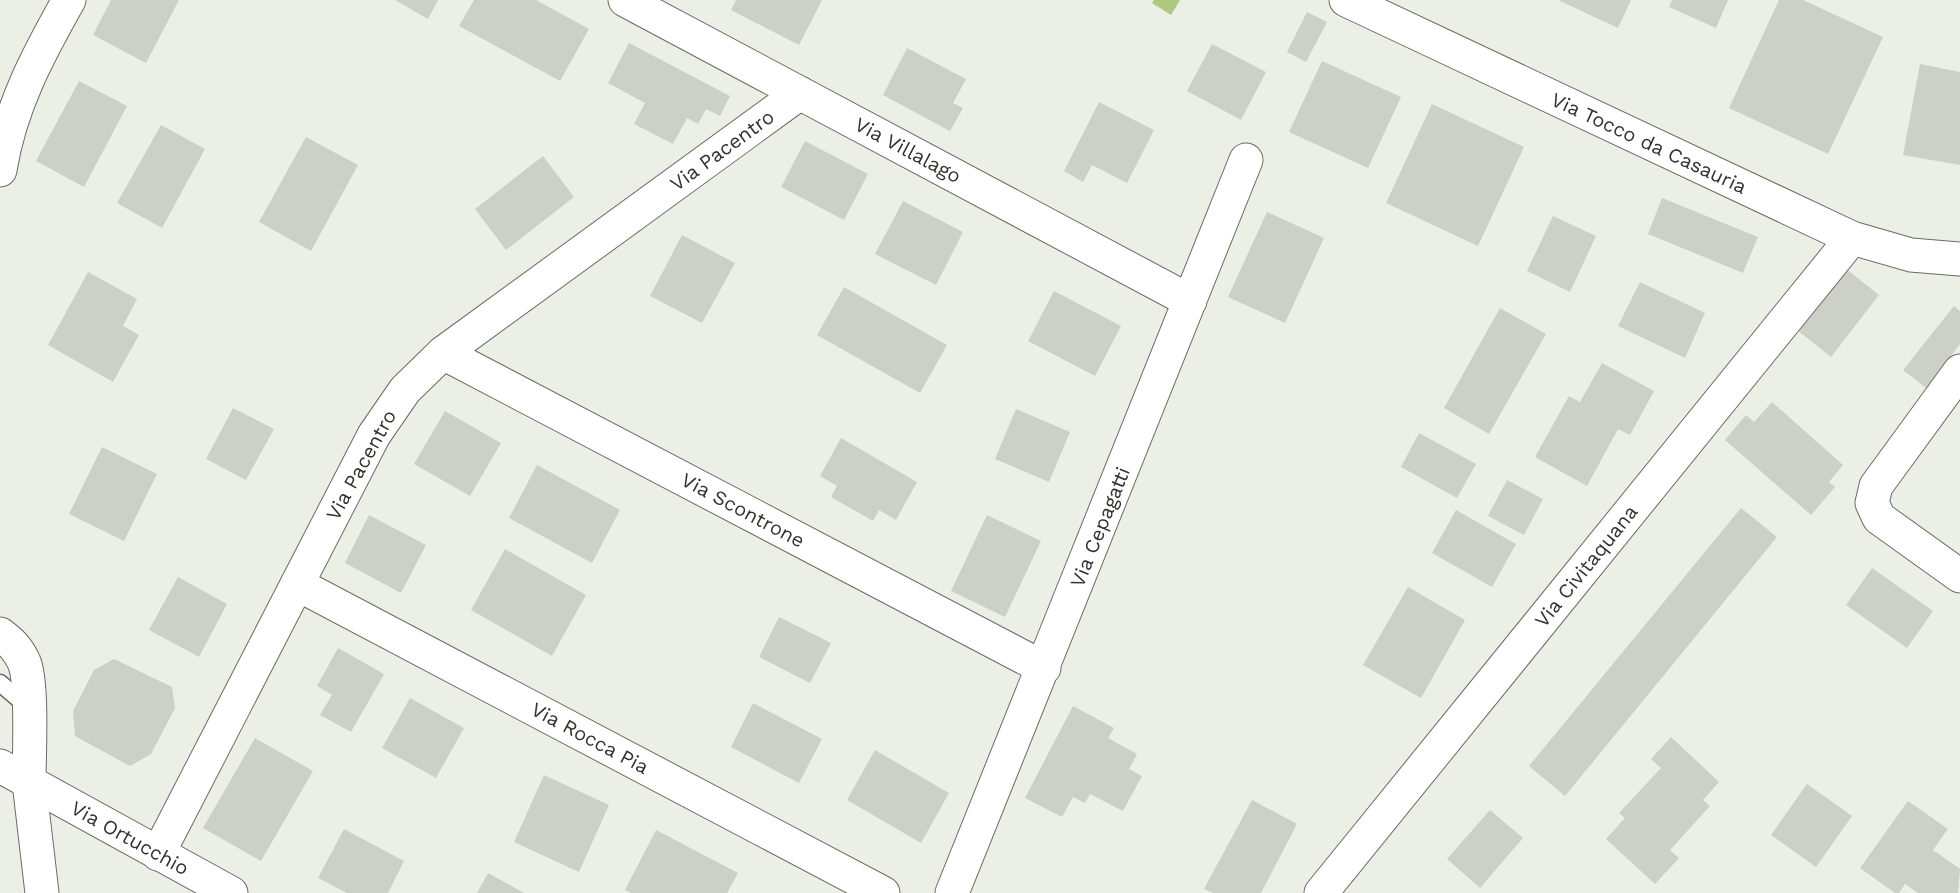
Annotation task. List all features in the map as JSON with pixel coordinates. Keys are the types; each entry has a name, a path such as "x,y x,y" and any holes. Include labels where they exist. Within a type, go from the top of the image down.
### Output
{"street":[{"path":"0,170 5,137 18,100 32,68 69,0"},
{"name":"Via Villalago","path":"625,0 1190,301"},
{"name":"Via Tocco da Casauria","path":"1346,0 1852,238 1911,255 1960,259"},
{"name":"Via Pacentro","path":"158,854 297,584 390,410 423,371 443,353 800,93"},
{"name":"Via Cepagatti","path":"952,893 1246,160"},
{"name":"Via Civitaquana","path":"1321,893 1852,238"},
{"name":"Via Scontrone","path":"443,353 1044,668"},
{"path":"1960,371 1876,486 1872,503 1879,518 1960,576"},
{"name":"Via Rocca Pia","path":"297,584 883,893"},
{"path":"0,634 14,645 25,664 29,707 29,782 42,893"},
{"name":"Via Ortucchio","path":"0,766 231,893"}],"lane":[{"path":"0,682 29,707"}],"shaded area":[{"path":"1154,0 1180,0 1171,15 1152,3"}],"building":[{"path":"111,0 179,0 146,63 93,35"},
{"path":"395,0 438,0 428,19"},
{"path":"474,0 536,0 589,29 560,81 459,26"},
{"path":"736,0 822,0 799,45 731,10"},
{"path":"1558,0 1631,0 1618,28"},
{"path":"1672,0 1728,0 1716,28 1669,7"},
{"path":"1779,0 1803,0 1883,37 1828,154 1729,108"},
{"path":"1307,12 1327,22 1306,62 1287,52"},
{"path":"629,43 730,96 720,116 706,109 698,124 687,118 673,144 634,124 645,103 608,83"},
{"path":"1212,44 1266,72 1241,120 1187,91"},
{"path":"907,48 966,79 953,103 963,108 950,131 883,95"},
{"path":"1322,61 1401,97 1368,168 1289,132"},
{"path":"1920,64 1960,72 1960,165 1903,155"},
{"path":"79,81 127,106 84,187 36,161"},
{"path":"1099,102 1154,130 1127,183 1092,165 1083,182 1064,171"},
{"path":"1432,104 1524,147 1478,246 1386,203"},
{"path":"161,125 205,149 162,228 117,203"},
{"path":"306,137 358,165 311,251 259,222"},
{"path":"805,141 868,174 844,220 781,187"},
{"path":"543,156 574,197 506,250 475,209"},
{"path":"1662,198 1758,237 1743,273 1648,234"},
{"path":"903,201 963,232 936,285 875,254"},
{"path":"1267,212 1324,238 1285,323 1228,297"},
{"path":"1553,216 1596,236 1570,292 1527,271"},
{"path":"682,235 735,263 702,323 650,296"},
{"path":"1845,268 1879,295 1831,357 1797,330"},
{"path":"88,272 137,299 123,326 139,335 113,382 48,345"},
{"path":"1640,282 1705,313 1685,358 1618,326"},
{"path":"844,287 947,345 920,393 817,335"},
{"path":"1054,291 1121,326 1095,376 1028,341"},
{"path":"1954,306 1960,311 1960,344 1926,388 1903,370"},
{"path":"1500,308 1546,334 1489,434 1444,408"},
{"path":"1602,363 1654,391 1630,435 1618,429 1587,486 1535,457 1569,396 1580,402"},
{"path":"1772,402 1843,465 1829,482 1835,487 1811,515 1725,440 1746,415 1754,422"},
{"path":"233,408 274,429 246,480 206,459"},
{"path":"1016,409 1070,432 1049,482 995,459"},
{"path":"445,411 501,443 470,496 414,464"},
{"path":"1419,433 1476,464 1457,498 1401,467"},
{"path":"841,438 917,482 896,520 879,510 873,521 831,497 837,486 820,476"},
{"path":"102,447 157,474 124,541 69,514"},
{"path":"537,465 620,510 592,563 509,518"},
{"path":"1507,480 1543,499 1524,535 1488,516"},
{"path":"1741,508 1777,537 1565,796 1529,766"},
{"path":"1456,510 1516,544 1492,587 1432,553"},
{"path":"369,515 426,545 401,593 345,563"},
{"path":"987,515 1041,541 1005,617 951,591"},
{"path":"505,549 586,595 552,656 471,610"},
{"path":"1872,568 1933,611 1907,648 1846,605"},
{"path":"178,577 227,604 199,657 149,630"},
{"path":"1408,587 1465,620 1421,698 1363,665"},
{"path":"779,617 831,643 810,683 759,657"},
{"path":"338,648 384,674 351,732 320,715 332,695 317,686"},
{"path":"114,659 172,687 175,708 151,754 130,766 75,736 73,711 94,670"},
{"path":"410,698 464,728 436,778 382,748"},
{"path":"753,703 822,739 799,783 731,747"},
{"path":"1073,706 1114,728 1108,738 1137,754 1129,769 1142,776 1123,811 1090,794 1085,803 1073,797 1062,817 1025,798"},
{"path":"1671,737 1719,782 1703,800 1710,806 1670,850 1679,858 1655,884 1606,839 1625,818 1619,813 1661,768 1651,759"},
{"path":"255,738 313,771 261,861 203,828"},
{"path":"875,750 949,793 921,843 847,800"},
{"path":"544,775 609,805 579,872 514,842"},
{"path":"1807,784 1852,816 1816,867 1771,835"},
{"path":"1252,800 1297,824 1261,893 1213,893 1204,889"},
{"path":"1908,801 1948,829 1933,850 1960,869 1958,893 1918,893 1905,884 1899,893 1895,893 1860,868"},
{"path":"1490,810 1523,838 1480,888 1447,859"},
{"path":"344,829 404,861 388,893 347,893 318,878"},
{"path":"656,830 738,873 727,893 631,893 625,890"},
{"path":"488,873 524,893 477,893"}]}
